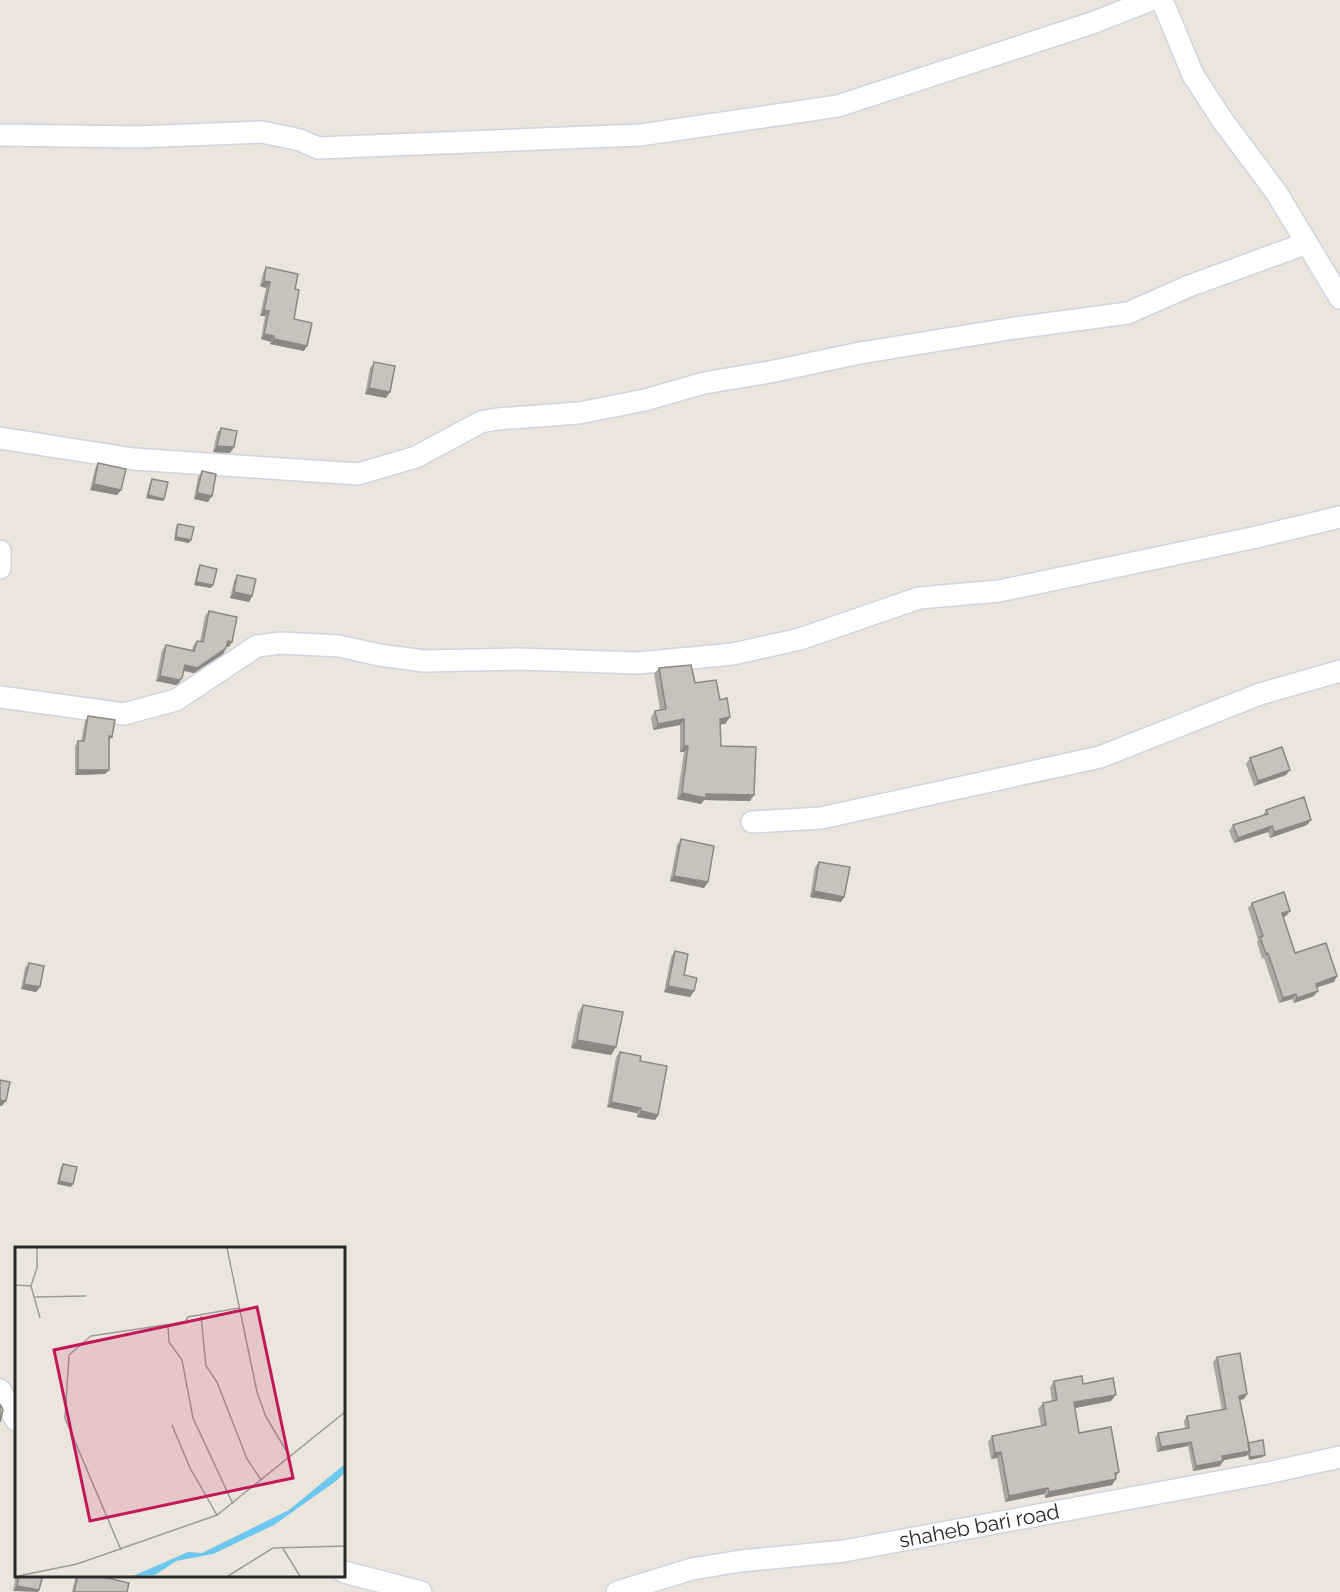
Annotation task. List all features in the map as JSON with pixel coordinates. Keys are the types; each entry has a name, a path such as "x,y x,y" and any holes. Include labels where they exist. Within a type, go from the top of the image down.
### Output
{"street":[{"path":"0,135 138,137 262,132 300,140 318,148 640,135 838,106 1092,23 1151,0"},
{"path":"1162,0 1193,75 1223,122 1276,192 1340,298"},
{"path":"0,438 134,459 358,474 416,457 481,422 579,413 645,400 704,382 770,372 860,353 1015,328 1128,314 1189,286 1306,243"},
{"path":"0,697 124,714 176,700 257,646 281,643 339,646 379,655 424,661 520,659 638,663 733,654 800,639 919,598 999,591 1252,538 1340,517"},
{"path":"0,551 0,568"},
{"path":"752,822 821,818 1100,757 1260,694 1340,671"},
{"path":"0,1390 15,1417"},
{"name":"shaheb bari road","path":"617,1592 692,1569 741,1561 844,1551 1272,1473 1340,1457"},
{"path":"345,1572 421,1592"}],"building":[{"path":"266,267 298,274 295,289 299,290 294,319 312,323 307,346 274,339 274,336 264,334 269,311 264,310 270,282 264,281"},
{"path":"374,362 395,366 390,392 369,388"},
{"path":"221,428 237,431 234,447 217,446"},
{"path":"98,463 126,469 121,490 94,484"},
{"path":"202,471 216,474 212,496 197,493"},
{"path":"152,479 168,482 164,499 148,495"},
{"path":"178,524 194,527 191,540 176,537"},
{"path":"200,565 217,569 213,585 196,582"},
{"path":"237,575 256,579 252,596 234,592"},
{"path":"209,611 237,617 232,642 228,641 226,648 197,668 185,665 182,678 179,680 160,676 166,645 194,651 197,641 203,642"},
{"path":"691,665 695,683 716,680 720,700 727,698 730,717 720,719 721,746 756,747 754,795 706,794 706,798 682,793 688,746 684,746 684,719 658,724 655,711 666,709 659,668"},
{"path":"88,716 115,720 112,737 109,736 109,770 78,770 78,741 84,741"},
{"path":"1282,747 1290,770 1258,781 1250,758"},
{"path":"1304,797 1311,820 1274,832 1272,826 1238,838 1233,825 1268,814 1266,810"},
{"path":"681,839 714,846 708,882 674,876"},
{"path":"819,862 850,867 844,897 814,891"},
{"path":"1284,892 1290,911 1282,913 1295,953 1326,943 1337,976 1316,984 1318,991 1297,998 1296,994 1283,998 1268,953 1266,954 1260,937 1263,936 1252,903"},
{"path":"675,951 688,954 684,975 697,978 694,991 668,986"},
{"path":"29,963 44,966 40,987 24,984"},
{"path":"583,1005 623,1012 616,1047 577,1040"},
{"path":"620,1052 641,1056 640,1061 667,1066 658,1115 641,1111 641,1108 611,1102"},
{"path":"0,1080 10,1082 6,1101 0,1100"},
{"path":"63,1164 77,1167 73,1184 59,1181"},
{"path":"1240,1353 1247,1394 1239,1396 1250,1451 1222,1456 1223,1461 1196,1466 1191,1442 1161,1447 1158,1433 1189,1428 1187,1416 1226,1409 1217,1357"},
{"path":"1082,1376 1083,1384 1113,1378 1116,1395 1074,1402 1079,1433 1111,1427 1119,1472 1115,1473 1116,1479 1049,1492 1048,1488 1009,1496 1001,1452 995,1453 992,1436 1046,1425 1043,1403 1057,1400 1054,1381"},
{"path":"0,1404 3,1410 0,1422"},
{"path":"1263,1440 1265,1455 1250,1457 1248,1443"},
{"path":"19,1577 42,1577 39,1590 17,1586"},
{"path":"78,1577 104,1577 129,1583 127,1592 74,1592"}]}
